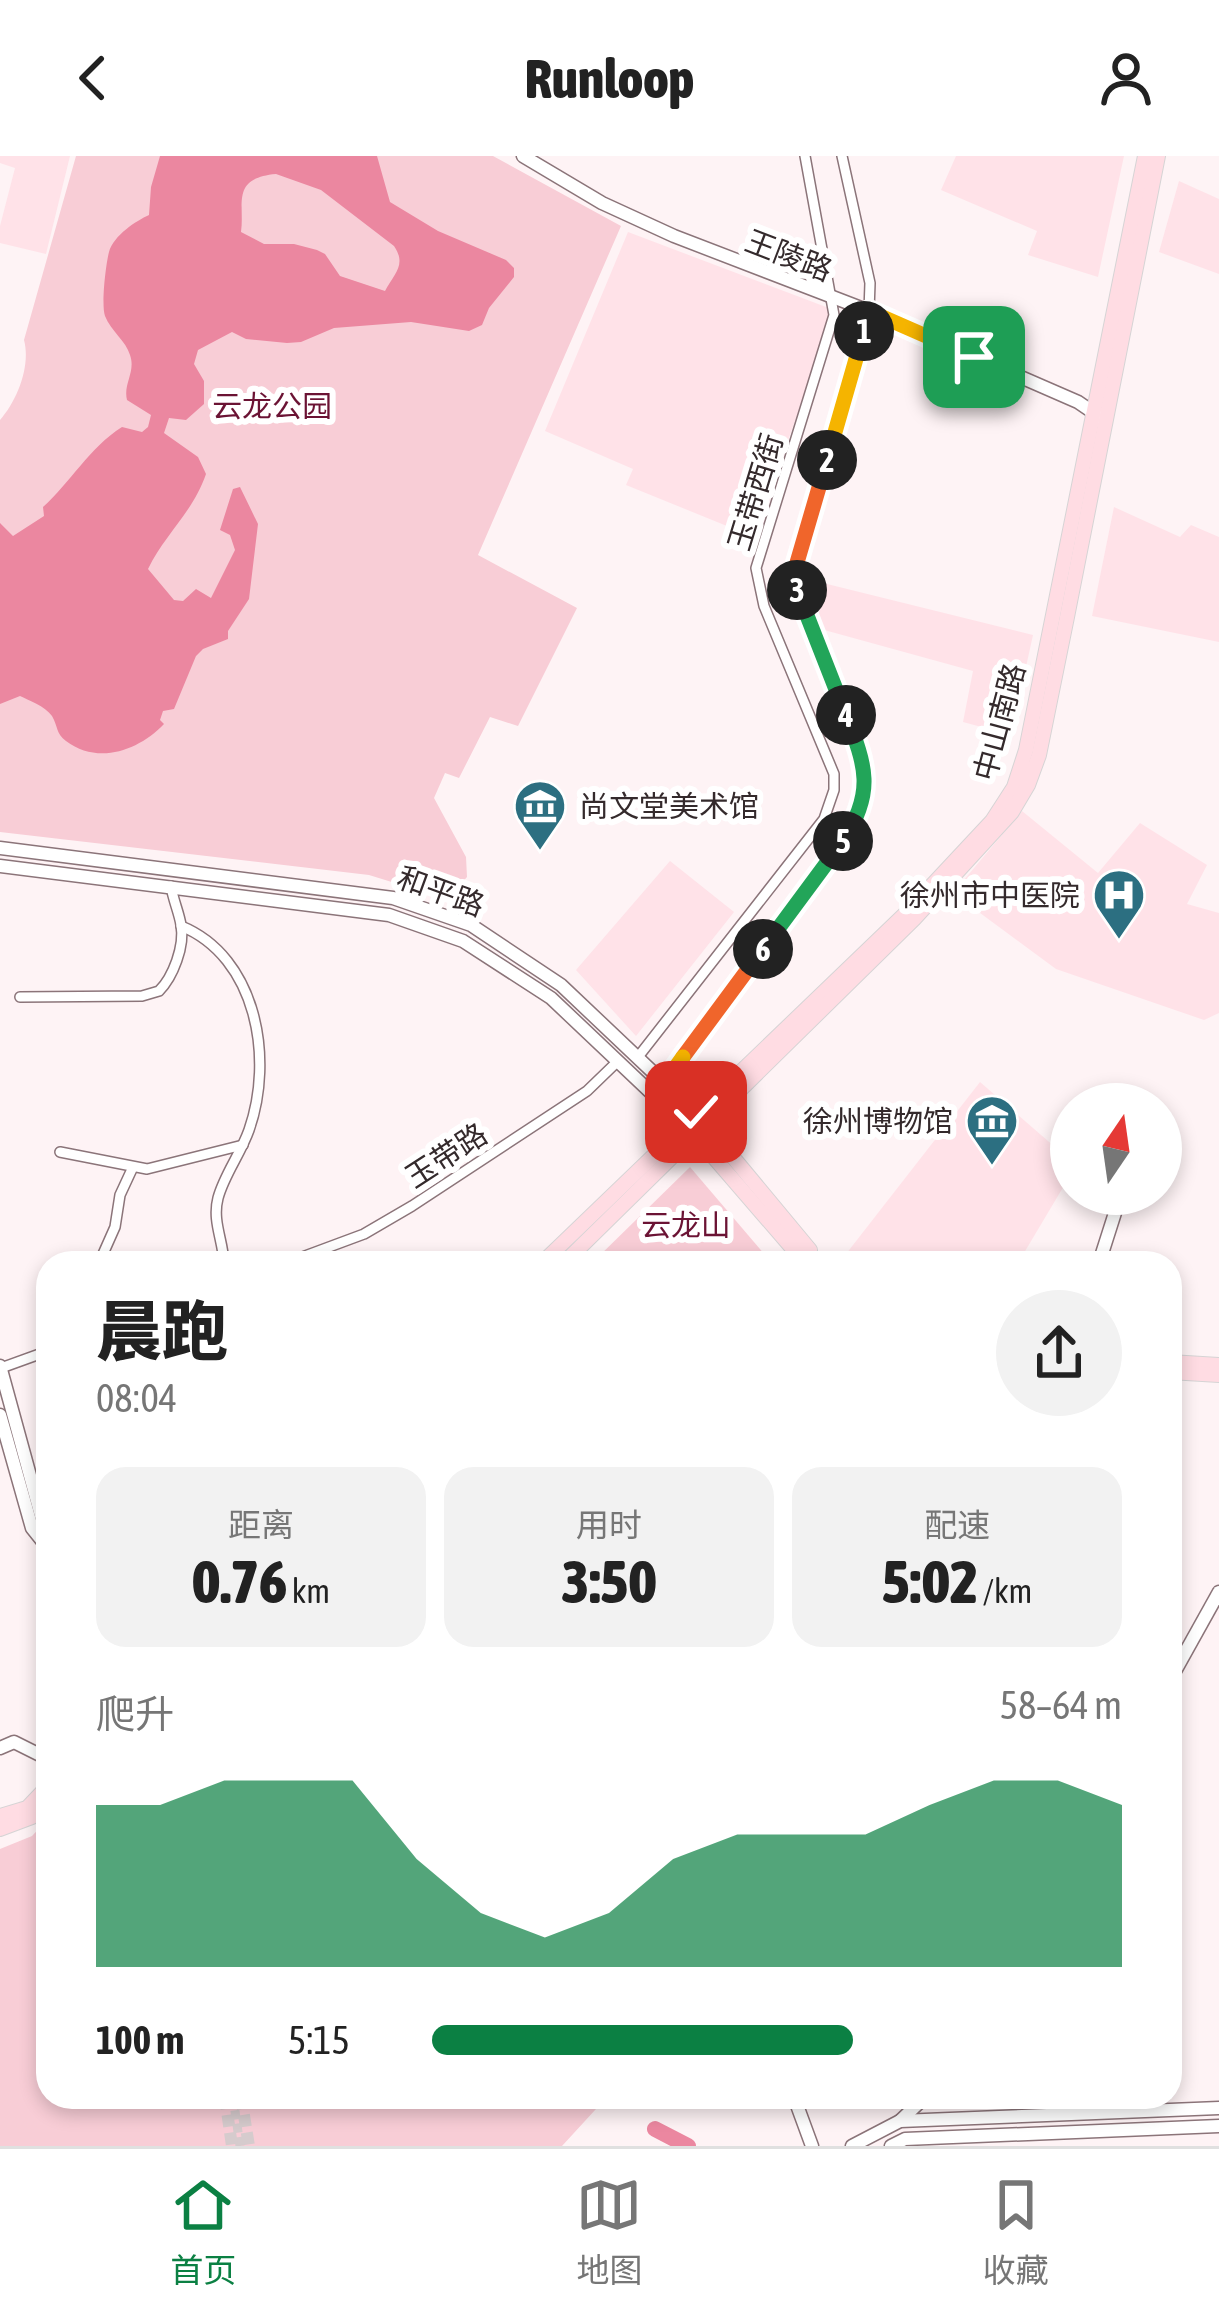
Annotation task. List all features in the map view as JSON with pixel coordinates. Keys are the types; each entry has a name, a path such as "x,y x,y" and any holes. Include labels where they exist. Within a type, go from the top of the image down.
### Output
{"main road":[{"name":"王陵路","path":"523,156 602,202 674,236 864,309 1078,402 1101,417"},
{"name":"中山南路","path":"576,1251 914,919 1020,799 1039,754 1144,156"},
{"name":"中山南路","path":"554,1251 907,912 992,821 1014,787 1158,156"},
{"name":"和平路","path":"0,848 393,898 471,925 561,985 665,1082 802,1251"},
{"name":"和平路","path":"0,866 389,915 464,940 551,998 618,1061 690,1118"},
{"path":"1103,1251 1114,1215"},
{"path":"1182,1363 1219,1365"},
{"path":"1,1370 36,1489"},
{"path":"1182,1373 1219,1375"},
{"path":"0,1415 36,1533"},
{"path":"1182,1658 1219,1592"},
{"path":"0,1748 14,1742 36,1753"},
{"path":"0,1816 27,1808 36,1799"},
{"path":"0,1828 36,1813"},
{"path":"900,2121 1219,2108"},
{"path":"798,2109 812,2146"},
{"path":"853,2146 913,2109"},
{"path":"900,2121 898,2143 1219,2126"}],"street":[{"name":"玉带西街","path":"638,1057 830,806 834,774 764,607 756,568 836,299 806,156"},
{"path":"665,1082 845,838 859,815 865,792 863,759 796,586 796,566 870,283 842,156"},
{"path":"20,997 142,996 159,991 172,973 182,926 171,886"},
{"path":"182,926 221,952 259,1026 257,1092 215,1218 222,1251"},
{"name":"玉带路","path":"318,1251 364,1234 412,1206 587,1091 618,1061"},
{"path":"60,1152 133,1167 162,1167 243,1144"},
{"path":"105,1251 133,1167"},
{"path":"1,1370 36,1356"}],"shaded area":[{"path":"0,156 70,156 46,254 0,243 15,168 0,163"},
{"name":"云龙公园","path":"160,156 377,156 390,202 438,231 506,260 514,268 514,277 489,308 482,325 469,331 411,322 334,328 287,343 246,339 232,332 198,350 194,364 204,381 204,404 186,420 169,418 164,433 198,457 206,474 148,569 174,600 183,601 196,589 211,598 235,550 230,535 220,530 233,489 240,487 258,524 249,599 228,631 228,639 196,656 174,709 163,711 160,720 164,724 130,748 91,752 63,738 52,716 36,704 20,696 0,704 0,523 13,536 44,516 43,507 110,435 122,427 142,432 148,427 151,415 127,400 130,355 105,316 104,303 109,252 120,234 149,215","holes":["276,174 321,190 394,246 399,264 385,291 340,276 317,250 264,244 241,232 243,194 252,181"]},
{"path":"956,156 1124,156 1098,277 1028,255 1037,231 941,190"},
{"path":"1179,181 1219,199 1219,274 1159,252"},
{"path":"628,232 834,310 754,537 626,485 633,469 545,431"},
{"path":"1114,507 1180,537 1191,525 1219,537 1219,642 1092,616"},
{"path":"823,583 1033,635 1011,735 963,722 973,671 817,628"},
{"name":"徐州市中医院","path":"1022,811 1098,873 1140,823 1207,865 1187,904 1219,913 1219,1013 1204,1020 1056,969 953,893"},
{"path":"670,861 734,912 636,1036 576,970"},
{"name":"徐州博物馆","path":"980,1082 1050,1143 1050,1209 1025,1251 848,1251"}],"green space":[{"name":"云龙公园","path":"76,156 493,156 621,226 478,555 577,608 518,726 490,717 459,778 445,773 434,798 466,857 467,877 451,895 437,896 369,875 0,832 0,420 21,383 24,340"},
{"name":"云龙山","path":"690,1167 762,1251 604,1251"},
{"path":"36,1832 36,2109 596,2109 562,2146 0,2146 0,1849"}],"waterway":[{"path":"655,2129 688,2146"}],"tunnel":[{"path":"227,2109 232,2146"},
{"path":"235,2109 240,2146"},
{"path":"243,2109 249,2146"}],"place":[{"name":"尚文堂美术馆","path":"540,852"},
{"name":"徐州市中医院","path":"1119,941"},
{"name":"徐州博物馆","path":"992,1167"}],"route":[{"path":"696,1112 665,1082 845,838 859,815 865,792 863,759 800,602 796,566 869,311 974,357"}]}
